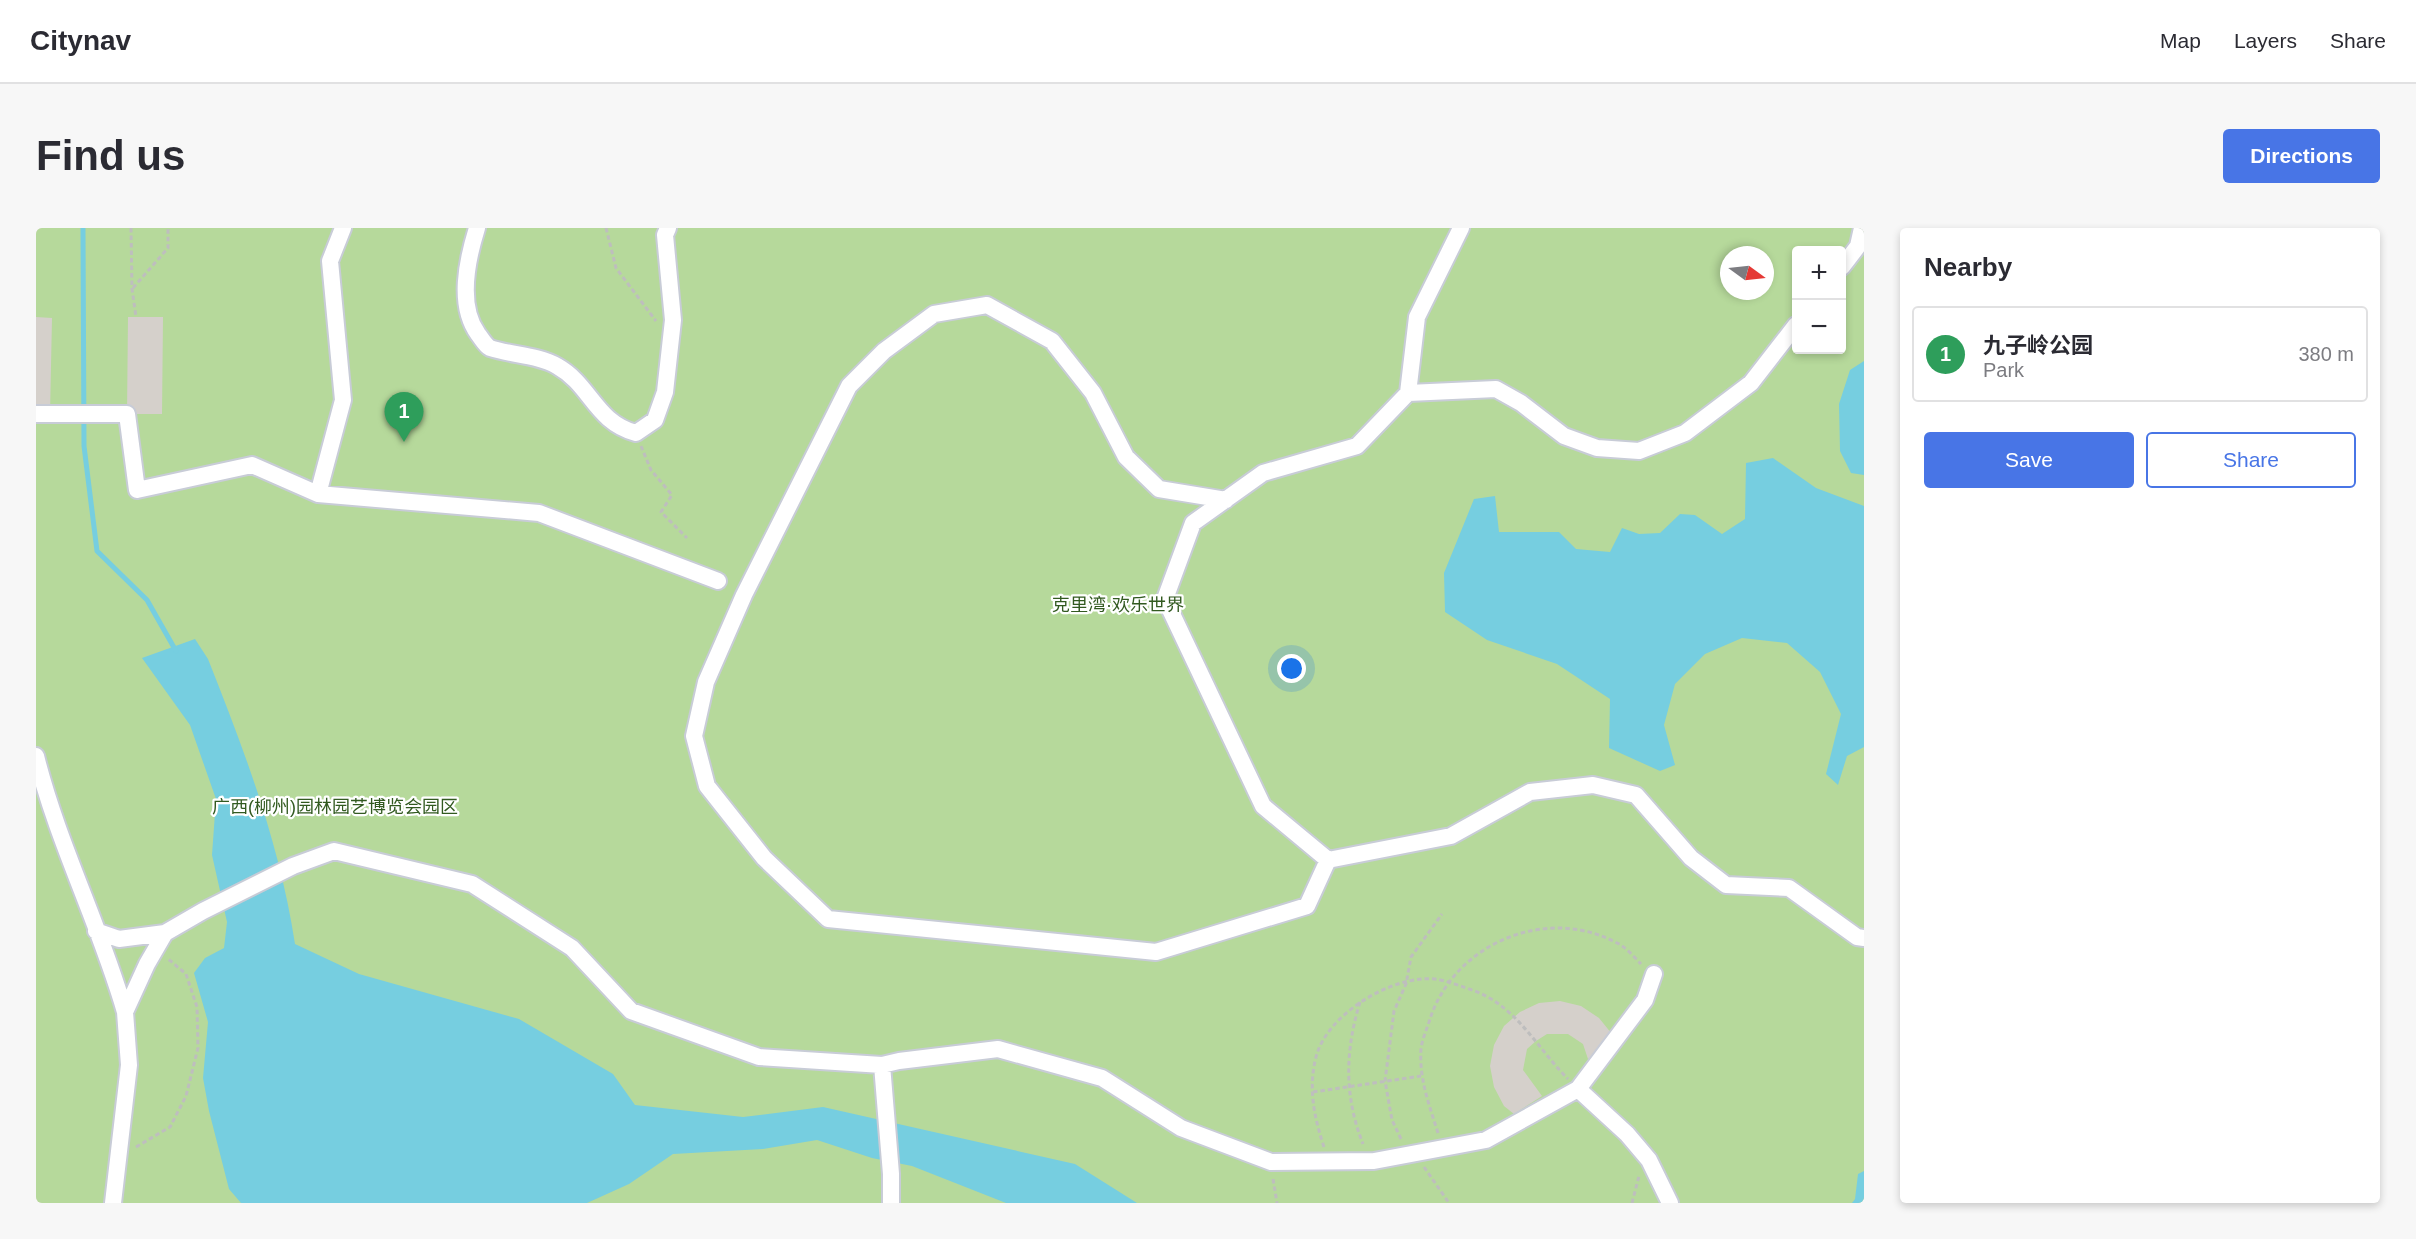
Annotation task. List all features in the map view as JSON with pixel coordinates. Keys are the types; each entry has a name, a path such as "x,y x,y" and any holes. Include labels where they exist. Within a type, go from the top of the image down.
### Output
{"lane":[{"path":"318,494 343,400 330,261 343,228"},
{"path":"477,228 468,255 466,286 470,322 487,347 557,365 590,395 604,417 619,429 636,433 655,420 665,392 673,320 665,235 668,228"},
{"path":"1328,860 1263,806 1165,599 1193,523 1263,473 1357,446 1408,393 1417,317 1461,228"},
{"path":"1846,262 1858,246 1862,228"},
{"path":"1226,500 1160,489 1126,457 1093,393 1052,341 987,305 934,314 884,351 849,386 744,595 706,682 694,736 707,786 764,858 828,919 1156,952 1307,906 1328,860"},
{"path":"1408,393 1496,389 1521,403 1564,436 1597,448 1639,451 1685,433 1751,383 1792,331"},
{"path":"43,414 127,414 137,490 252,465 318,494 539,513 718,581"},
{"path":"36,756 46,796 113,971 125,1012 129,1065 113,1203"},
{"path":"1328,860 1451,836 1530,792 1593,785 1636,795 1691,858 1726,885 1789,888 1857,937 1864,938"},
{"path":"96,931 119,939 165,933 203,911 293,866 334,851 472,884 572,948 631,1011 759,1057 882,1065 998,1049 1102,1078 1180,1128 1271,1162 1374,1161 1486,1140 1578,1089 1645,1000 1654,974"},
{"path":"125,1012 165,933"},
{"path":"882,1065 891,1174 891,1203"},
{"path":"1578,1089 1627,1134 1649,1160 1670,1203"}],"path":[{"path":"131,228 132,289 136,317"},
{"path":"132,289 168,248 168,228"},
{"path":"606,228 616,268 671,338"},
{"path":"636,433 651,470 672,495 661,512 687,538"},
{"path":"1442,914 1411,957 1406,984 1394,1011 1385,1081 1392,1120 1404,1145 1449,1203"},
{"path":"1443,1149 1421,1076 1421,1047 1433,1009 1446,983 1462,965 1493,943 1545,927 1580,930 1618,943 1654,974"},
{"path":"119,1149 139,1146 170,1127 186,1096 198,1048 196,1007 186,974 156,949"},
{"path":"1330,1163 1313,1107 1317,1055 1334,1023 1360,1000 1406,984 1435,979 1477,992 1505,1008 1578,1089"},
{"path":"1360,1000 1350,1036 1349,1086 1352,1111 1363,1144 1374,1161"},
{"path":"1313,1092 1421,1076"},
{"path":"1271,1162 1277,1203"}],"green space":[{"path":"36,228 1864,228 1864,1203 36,1203"}],"shaded area":[{"path":"36,317 52,318 50,414 36,414"},
{"path":"128,317 163,317 162,414 127,414"},
{"path":"1560,1001 1581,1006 1599,1018 1616,1039 1588,1059 1583,1044 1568,1034 1547,1034 1536,1041 1527,1049 1523,1070 1542,1096 1514,1114 1504,1106 1494,1087 1490,1066 1494,1045 1504,1026 1520,1012 1539,1003"}],"water":[{"path":"1864,361 1864,475 1851,473 1840,451 1839,404 1850,370"},
{"path":"1773,458 1816,488 1864,506 1864,747 1847,756 1838,785 1826,774 1841,714 1820,672 1787,643 1742,638 1705,654 1675,684 1664,725 1675,765 1660,771 1609,748 1610,699 1557,664 1487,640 1445,612 1444,573 1474,499 1495,496 1499,532 1559,532 1576,549 1610,552 1622,528 1639,534 1660,533 1680,514 1695,515 1722,534 1745,519 1746,463"},
{"path":"195,639 208,659 260,799 280,871 295,944 359,974 519,1019 613,1074 635,1105 743,1117 823,1107 1075,1164 1137,1203 1006,1203 912,1166 872,1158 817,1140 763,1149 673,1154 629,1184 587,1203 241,1203 229,1189 209,1111 203,1078 208,1022 194,973 205,958 224,948 227,922 212,855 216,799 190,725 142,658"},
{"path":"1864,1171 1864,1203 1852,1203 1855,1199 1858,1174"}],"waterway":[{"path":"83,228 84,446 97,551 147,600 176,651"}],"place":[{"name":"九子岭公园","path":"404,442"}],"park label":[{"name":"克里湾·欢乐世界","path":"1118,605"},
{"name":"广西(柳州)园林园艺博览会园区","path":"335,807"}]}
